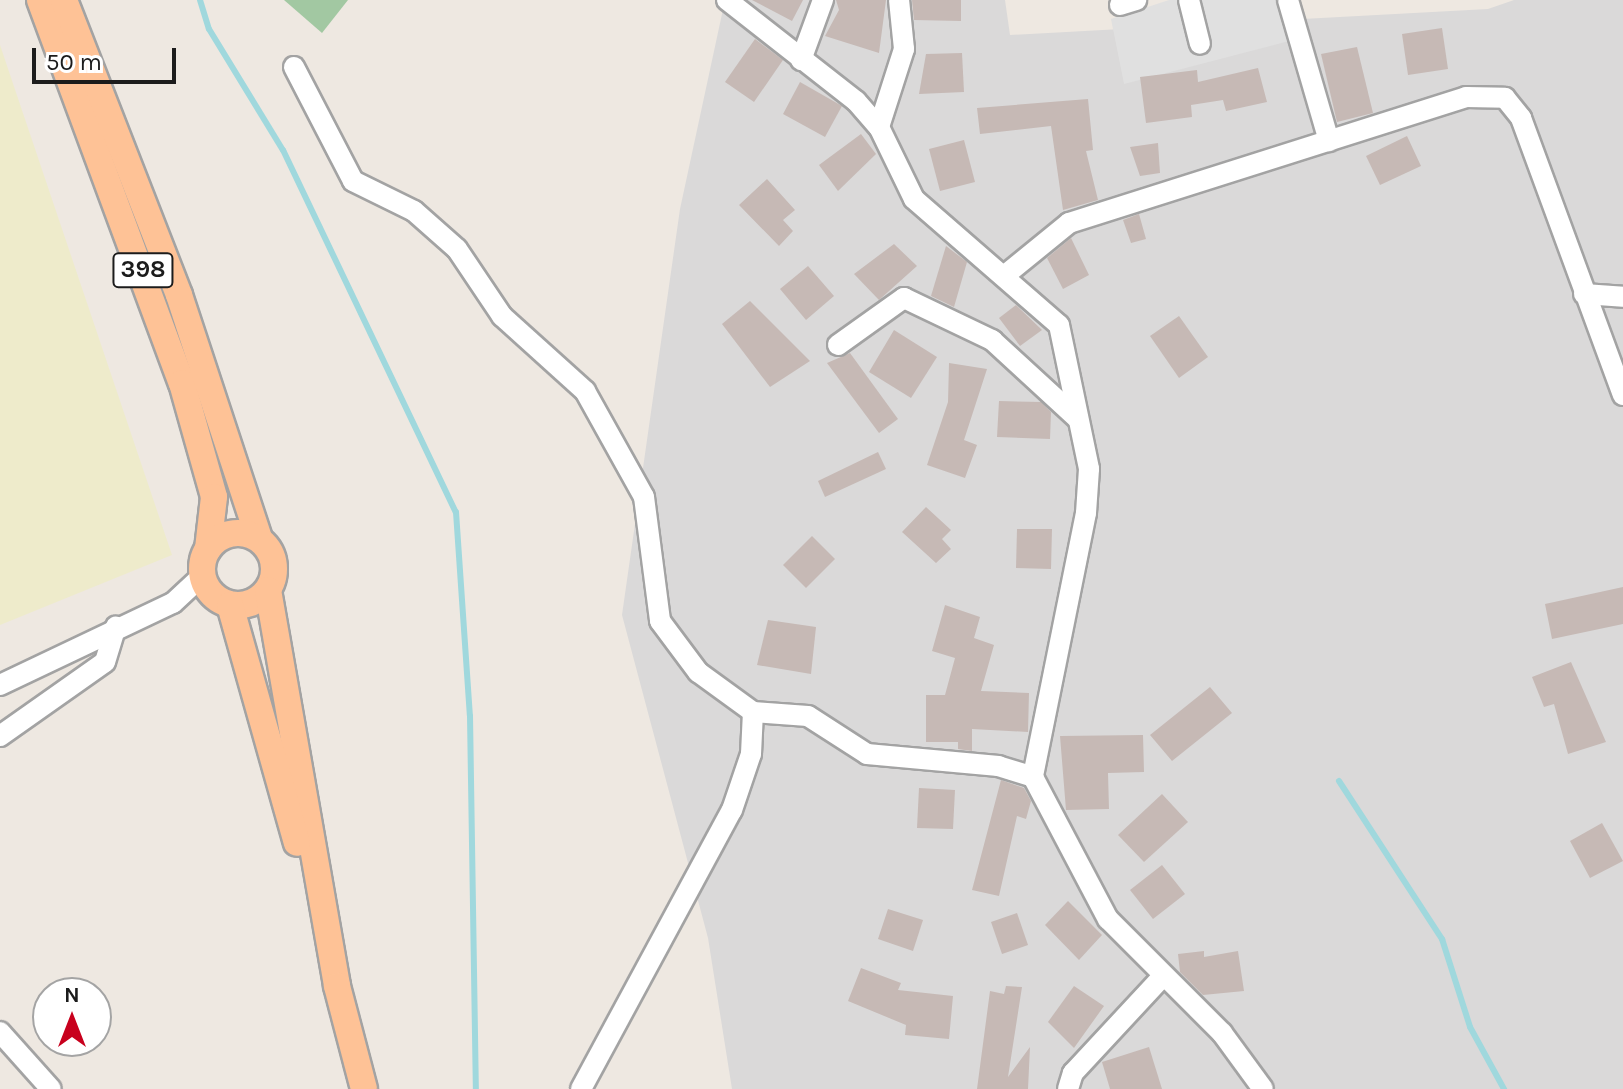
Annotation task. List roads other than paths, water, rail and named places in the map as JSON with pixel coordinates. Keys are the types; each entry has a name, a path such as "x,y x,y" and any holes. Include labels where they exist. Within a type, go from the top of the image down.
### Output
{"main road":[{"name":"398","path":"40,0 167,299 214,497 202,576 217,599 230,605 337,986"},
{"name":"398","path":"64,0 167,299 259,539 274,563 268,590 337,986 350,1047 364,1089"},
{"path":"208,549 231,533 259,539"},
{"path":"230,605 268,590"},
{"name":"398","path":"347,1089 350,1047"}],"street":[{"path":"727,0 879,127 914,199 1059,325 1089,469 1086,513 1033,777 1108,919 1222,1033 1263,1089"},
{"path":"801,60 823,0"},
{"path":"879,127 904,49 899,0"},
{"path":"1189,0 1200,44"},
{"path":"1288,0 1329,141"},
{"path":"294,67 353,181 414,211 446,240 502,316 585,391 644,497 660,621 698,672 753,712 808,716 867,754 998,766 1033,777"},
{"path":"1004,276 1069,223 1466,97 1505,98 1521,118 1623,395"},
{"path":"1584,294 1623,297"},
{"path":"838,345 904,298 992,340 1078,419"},
{"path":"0,685 116,627 173,603 202,576"},
{"path":"0,736 105,662 116,627"},
{"path":"581,1089 732,810 751,754 753,712"},
{"path":"1068,1089 1073,1073 1163,976"},
{"path":"0,1032 51,1089"}],"waterway":[{"path":"200,0 209,29 283,150 456,512 470,716 476,1089"},
{"path":"1339,781 1442,939 1470,1027 1504,1089"}]}
